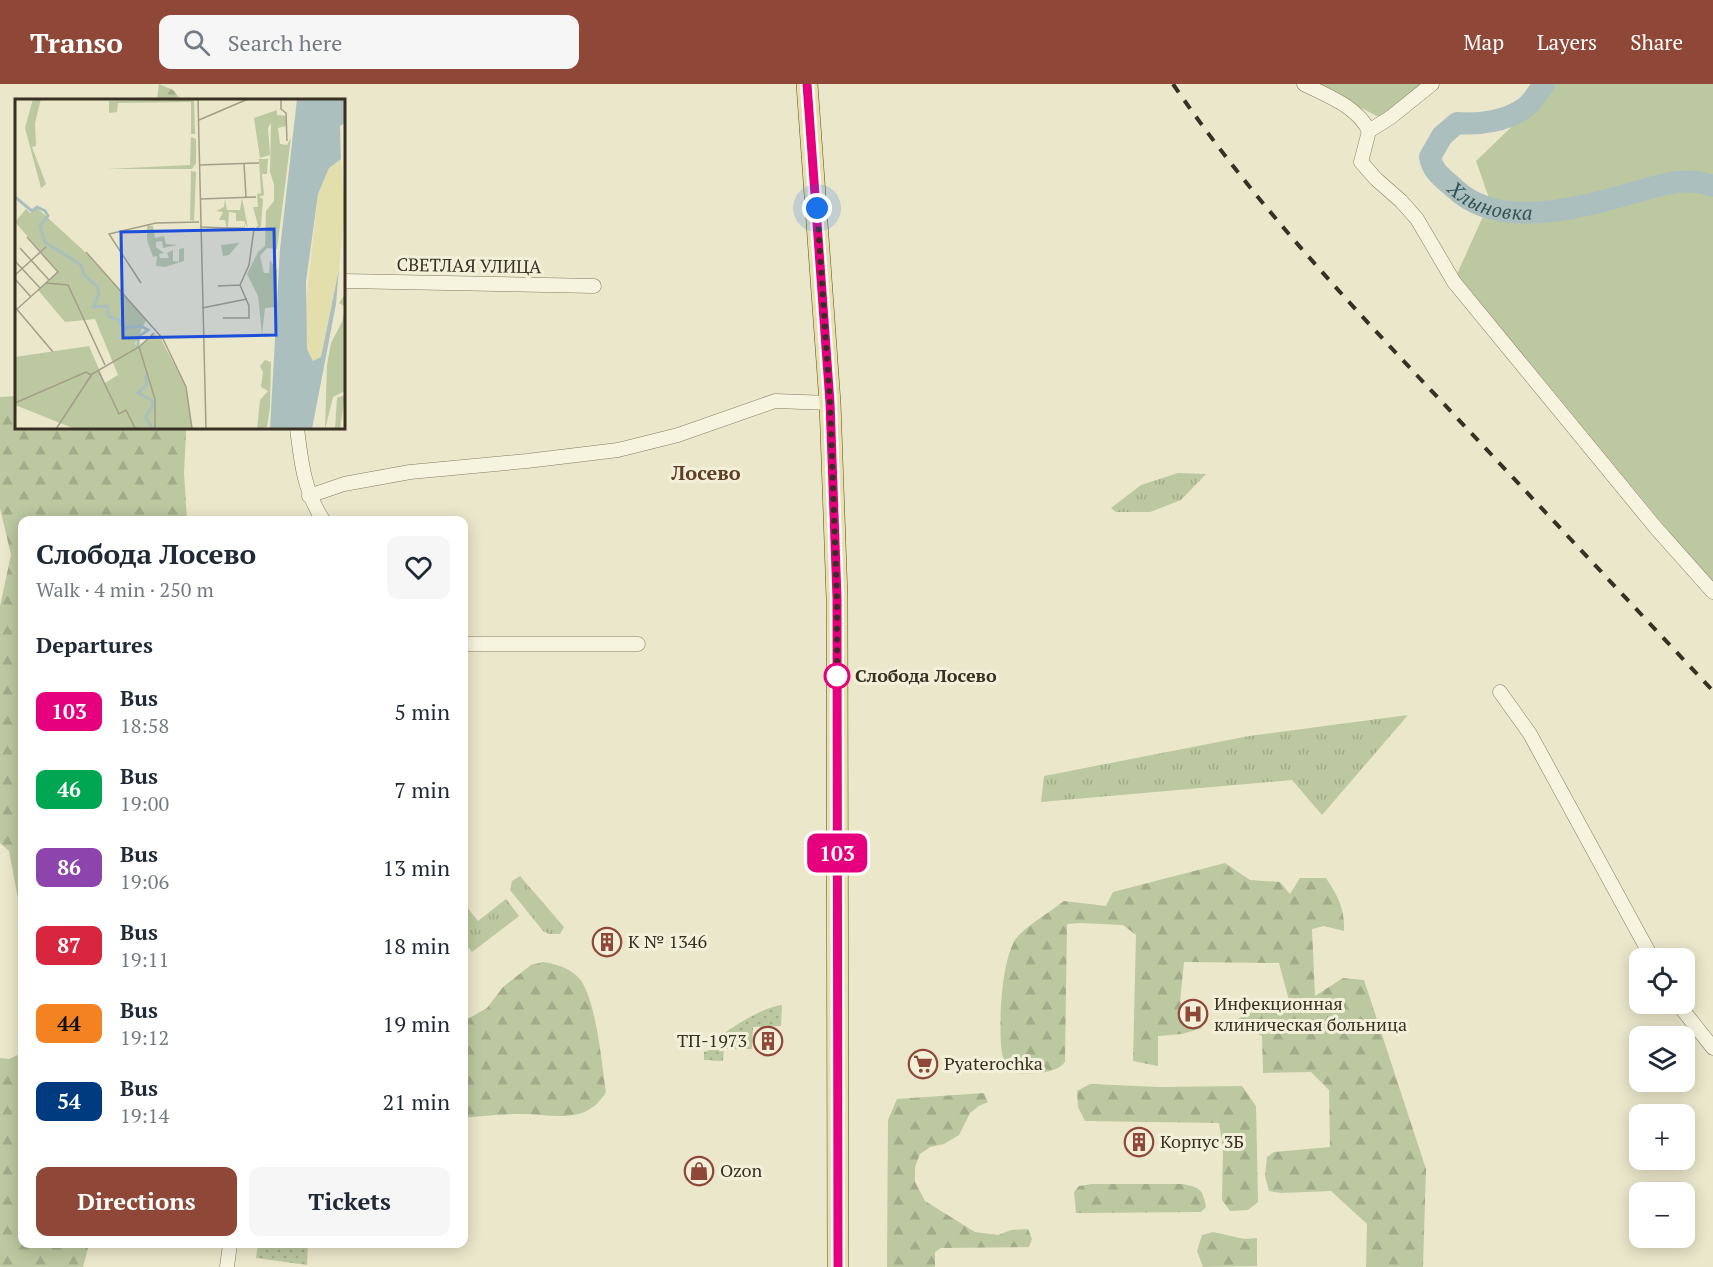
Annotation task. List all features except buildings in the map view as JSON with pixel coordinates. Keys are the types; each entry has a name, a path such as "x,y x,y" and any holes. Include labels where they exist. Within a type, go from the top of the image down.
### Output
{"main road":[{"path":"807,84 830,403 837,621 838,1259"}],"street":[{"path":"1304,84 1338,101 1364,120 1369,131 1361,162 1417,219 1454,282 1656,528 1713,591"},
{"path":"1369,131 1391,117 1432,84"},
{"name":"СВЕТЛАЯ УЛИЦА","path":"345,281 594,286"},
{"path":"309,496 344,484 410,472 618,450 678,435 775,401 830,403"},
{"path":"297,429 303,476 309,496 321,516"},
{"path":"468,644 638,644"},
{"path":"1500,692 1530,734 1647,948"},
{"path":"1686,1014 1713,1048"},
{"path":"227,1267 229,1248"}],"green space":[{"path":"159,84 173,90 180,99 157,99"},
{"path":"1314,84 1428,84 1387,121"},
{"path":"1545,84 1713,84 1713,585 1457,274 1490,201 1476,161 1528,111"},
{"path":"15,396 15,429 186,429 184,473 187,516 18,516 18,899 9,851 0,843 0,606 11,555 0,508 0,397"},
{"path":"1178,473 1206,474 1181,500 1150,512 1116,512 1111,508 1141,485"},
{"path":"1408,715 1322,815 1292,780 1041,802 1044,776 1249,736"},
{"path":"1225,863 1250,880 1280,882 1290,894 1300,878 1326,878 1337,897 1342,909 1344,931 1324,926 1312,929 1315,996 1343,978 1364,980 1426,1169 1423,1267 1366,1267 1367,1224 1331,1191 1281,1193 1269,1191 1265,1176 1267,1157 1274,1152 1330,1147 1329,1090 1311,1072 1263,1073 1262,1036 1234,1021 1249,1013 1292,1011 1279,963 1184,962 1180,1002 1202,1028 1182,1034 1158,1036 1158,1066 1133,1061 1136,935 1123,925 1067,924 1065,1062 1048,1072 1012,1073 1005,1061 1002,1053 1000,1026 1002,991 1008,957 1013,944 1024,930 1064,901 1106,906 1113,892"},
{"path":"520,876 564,927 560,934 549,934 543,931 510,890 512,881"},
{"path":"506,899 519,916 472,952 468,947 468,908 478,921"},
{"path":"543,962 557,965 569,970 584,985 597,1031 606,1092 598,1103 579,1114 557,1116 507,1114 468,1118 468,1019 487,1008 503,987 531,965"},
{"path":"782,1005 781,1026 753,1027 752,1049 724,1049 723,1061 704,1060 704,1052 713,1047 725,1033 761,1012"},
{"path":"18,1055 18,1248 88,1248 83,1267 0,1267 0,1058 9,1059"},
{"path":"1090,1084 1159,1087 1242,1086 1256,1106 1258,1202 1248,1210 1230,1211 1222,1200 1223,1148 1219,1123 1085,1121 1078,1107 1077,1091"},
{"path":"984,1093 988,1102 970,1113 959,1135 944,1144 930,1147 920,1154 915,1167 915,1182 925,1201 975,1232 998,1235 1011,1230 1028,1229 1032,1239 1029,1247 941,1248 935,1252 935,1267 887,1267 888,1120 897,1099"},
{"path":"1183,1184 1200,1190 1206,1207 1201,1212 1076,1213 1074,1192 1079,1186"},
{"path":"1213,1232 1244,1239 1257,1238 1257,1266 1203,1267 1197,1251 1202,1235"},
{"path":"257,1248 308,1248 307,1265 256,1258"}],"waterway":[{"name":"Хлыновка","path":"1544,84 1529,105 1519,112 1484,123 1457,123 1442,136 1430,157 1436,170 1454,188 1472,201 1492,209 1514,212 1562,210 1671,183 1691,181 1713,186"}],"railway":[{"path":"1173,84 1235,168 1336,288 1713,691"}],"bus line":[{"name":"103","path":"807,84 830,403 837,598 838,1267"}],"place":[{"name":"Слобода Лосево","path":"837,676"},
{"name":"К № 1346","path":"607,942"},
{"name":"Инфекционная клиническая больница","path":"1193,1014"},
{"name":"ТП-1973","path":"768,1041"},
{"name":"Pyaterochka","path":"923,1064"},
{"name":"Корпус 3Б","path":"1139,1142"},
{"name":"Ozon","path":"699,1171"}],"district":[{"name":"Лосево","path":"706,473"}],"route":[{"path":"817,208 830,403 837,598 837,676"}]}
